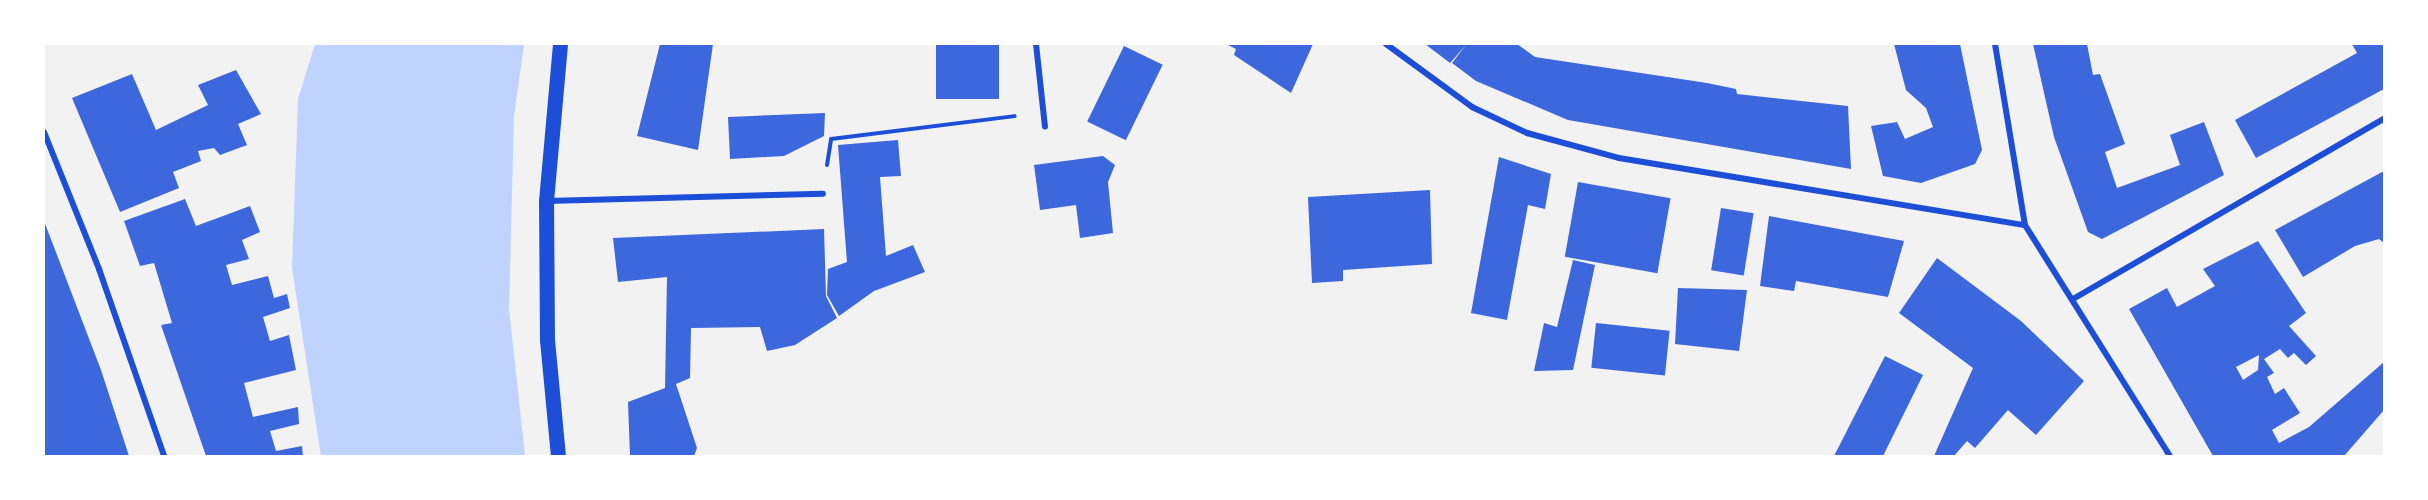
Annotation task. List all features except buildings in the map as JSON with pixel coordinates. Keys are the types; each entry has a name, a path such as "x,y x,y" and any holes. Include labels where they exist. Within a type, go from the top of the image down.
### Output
{"main road":[{"path":"558,456 547,340 546,201 560,44"}],"street":[{"path":"1036,44 1045,127"},
{"path":"1386,44 1472,107 1527,133 1619,158 2025,225"},
{"path":"1995,44 2025,225 2170,456"},
{"path":"2073,299 2385,119"},
{"path":"44,132 95,258 164,456"},
{"path":"546,201 823,194"}],"path":[{"path":"823,194 831,139 1016,116 1043,104"}],"water":[{"path":"315,44 524,44 514,116 509,309 525,456 321,456 292,268 298,99"}]}
